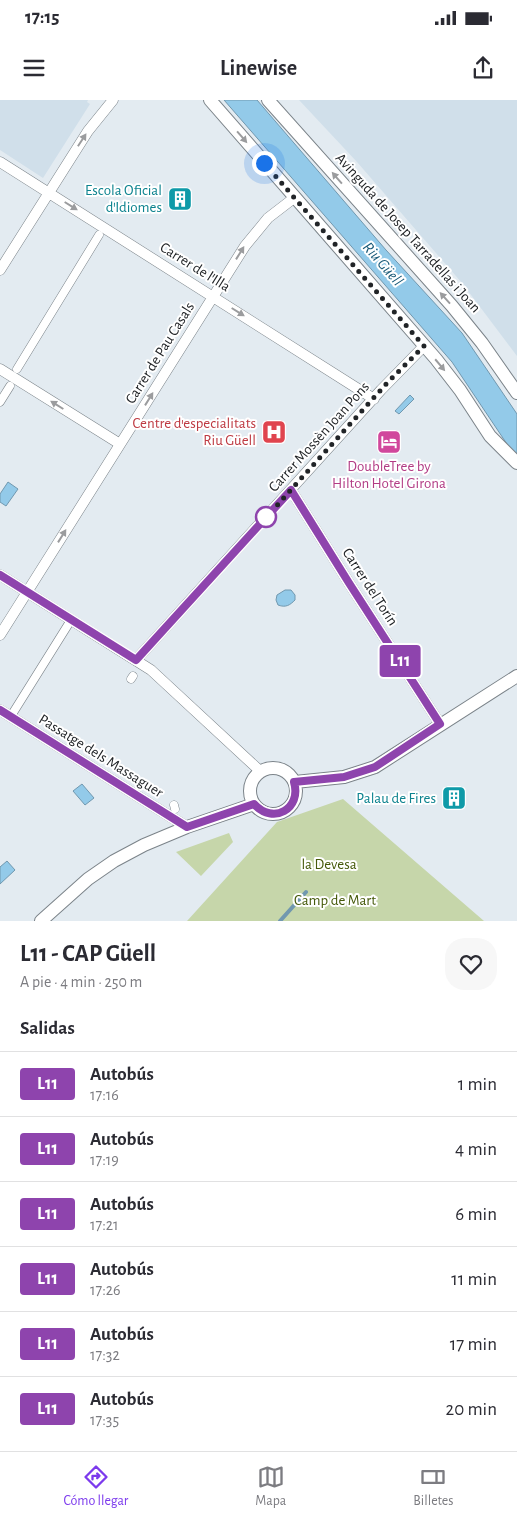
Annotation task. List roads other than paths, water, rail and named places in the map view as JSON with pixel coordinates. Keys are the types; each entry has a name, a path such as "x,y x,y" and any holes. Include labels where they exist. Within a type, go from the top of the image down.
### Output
{"street":[{"path":"0,270 88,131 113,100"},
{"path":"210,100 424,346 460,390 490,436 513,459"},
{"name":"Avinguda de Josep Tarradellas i Joan","path":"268,100 452,306 517,393"},
{"name":"Carrer de l'Illa","path":"0,162 374,399"},
{"name":"Carrer de Pau Casals","path":"0,635 213,296 256,231 268,218 294,198"},
{"path":"16,369 99,235"},
{"name":"Carrer Mossèn Joan Pons","path":"136,660 424,346"},
{"path":"0,369 120,444"},
{"path":"0,402 10,386"},
{"name":"Carrer del Torín","path":"291,490 440,724"},
{"path":"0,575 152,670 260,771"},
{"path":"11,716 71,620"},
{"path":"294,782 344,777 375,767 517,676"},
{"name":"Passatge dels Massaguer","path":"0,710 187,827"},
{"path":"272,767 278,768 287,772 294,782 296,790 295,799 284,811 273,814 267,813 254,804 250,794 250,786 253,778 260,771 272,767"},
{"path":"42,921 100,869 144,845 187,827 254,804"}],"water":[{"name":"Riu Güell","path":"224,100 257,100 386,250 462,333 517,414 517,459 452,362"},
{"path":"410,395 414,399 399,414 395,411"},
{"path":"8,482 18,489 6,506 0,502 0,494"},
{"path":"285,590 291,590 295,595 295,600 288,606 278,605 277,595"},
{"path":"82,784 94,798 85,805 73,791"},
{"path":"7,861 15,870 0,884 0,867"}],"waterway":[{"path":"280,921 306,892"}],"place":[{"name":"Escola Oficial d'Idiomes","path":"180,199"},
{"name":"Centre d'especialitats Riu Güell","path":"274,432"},
{"name":"DoubleTree by Hilton Hotel Girona","path":"389,442"},
{"name":"Palau de Fires","path":"454,798"}],"park label":[{"name":"la Devesa","path":"329,864"},
{"name":"Camp de Mart","path":"335,900"}]}
